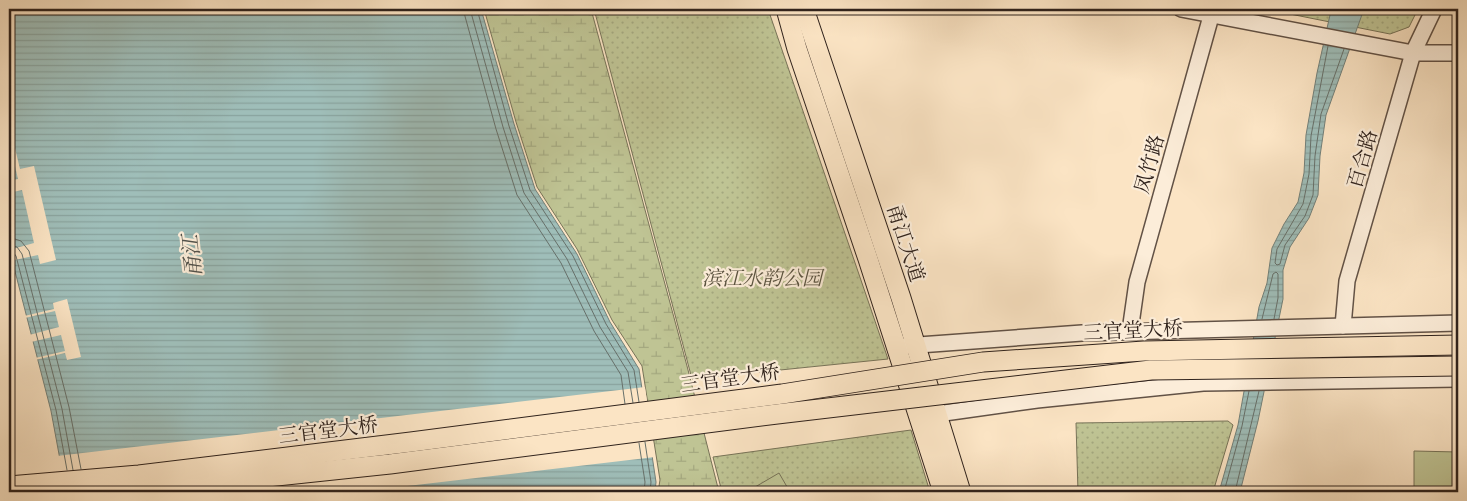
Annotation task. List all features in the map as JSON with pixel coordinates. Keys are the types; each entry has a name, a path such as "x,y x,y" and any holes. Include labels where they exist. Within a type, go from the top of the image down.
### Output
{"main road":[{"name":"甬江大道","path":"786,9 803,67 868,259 943,492"},
{"name":"甬江大道","path":"804,9 916,345 961,492"},
{"name":"三官堂大桥","path":"9,486 140,475 402,444 782,394 984,362 1144,351 1458,345"},
{"name":"三官堂大桥","path":"126,492 390,464 777,414 1151,370 1458,366"}],"street":[{"path":"1181,9 1212,12 1413,53 1458,53"},
{"name":"百合路","path":"1343,326 1347,281 1413,53 1434,9"},
{"name":"凤竹路","path":"1130,331 1136,282 1212,12"},
{"path":"896,347 1082,333 1458,323"},
{"path":"918,419 936,414 1037,400 1202,384 1458,378"}],"green space":[{"path":"484,9 591,9 719,492 658,492 660,480 642,366 612,320 577,249 537,187 516,122"},
{"name":"滨江水韵公园","path":"594,9 768,9 888,359 692,379"},
{"path":"1290,9 1418,9 1409,27 1390,34 1290,14"},
{"path":"1228,421 1233,425 1213,492 1078,492 1076,423"},
{"path":"911,430 930,492 722,492 713,457"},
{"path":"1414,451 1458,452 1458,492 1414,492"},
{"path":"779,473 790,492 751,492 750,490"}],"water":[{"name":"甬江","path":"9,9 481,9 535,189 577,254 610,322 639,369 656,482 655,492 66,492 51,411 9,248"},
{"path":"1334,9 1364,9 1326,115 1320,156 1318,195 1309,218 1290,247 1283,270 1283,299 1258,421 1240,492 1219,492 1238,425 1259,307 1267,283 1272,248 1298,202 1304,173 1306,135 1317,73 1330,15"}],"pier":[{"path":"13,140 20,169 34,166 56,260 40,264 38,255 10,261 9,250 34,243 22,190 9,193 9,181 18,179 9,141"},
{"path":"67,299 81,357 67,360 65,353 35,360 35,358 65,351 61,335 31,342 29,335 59,327 55,311 25,318 24,316 54,309 53,303"},
{"path":"645,387 655,457 356,492 64,492 57,456"}]}
